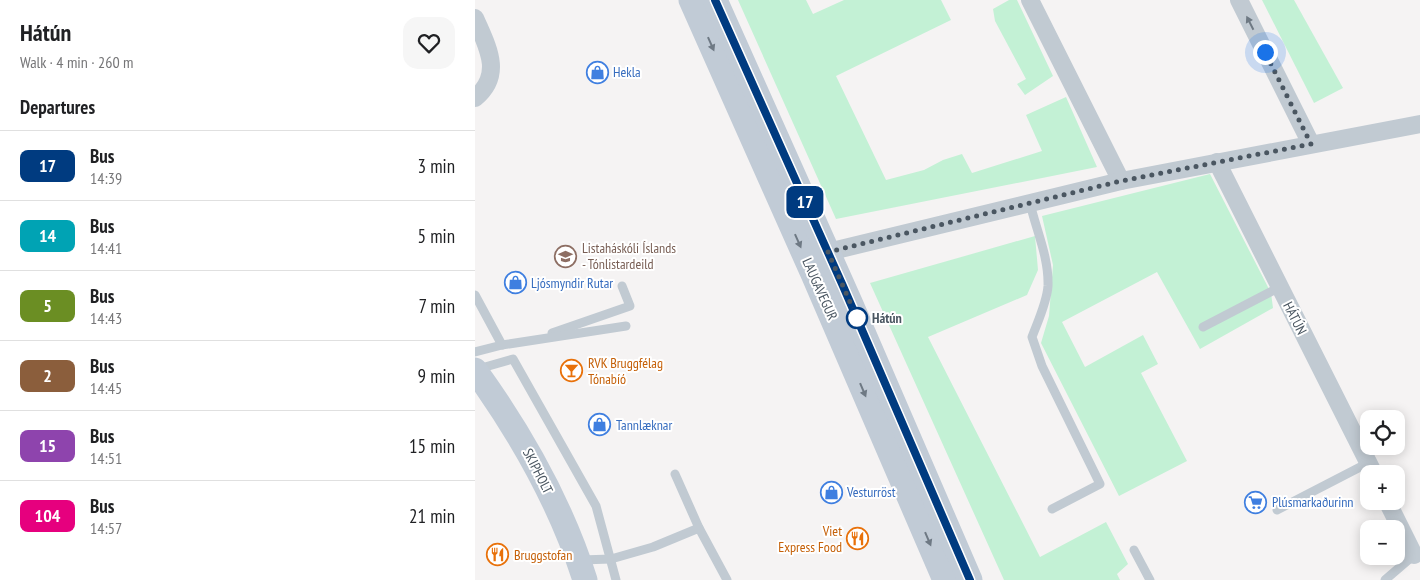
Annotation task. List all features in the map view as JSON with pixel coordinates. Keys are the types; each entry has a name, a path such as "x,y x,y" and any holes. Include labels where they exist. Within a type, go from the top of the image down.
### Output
{"main road":[{"name":"LAUGAVEGUR","path":"691,0 813,274 945,580"},
{"name":"LAUGAVEGUR","path":"715,0 828,252 970,580"},
{"name":"SKIPHOLT","path":"475,370 495,398 538,467 582,570"}],"street":[{"path":"1031,0 1121,181"},
{"path":"1239,0 1311,144"},
{"path":"475,18 489,50 492,67 481,93 475,98"},
{"path":"828,252 1121,181 1420,124"},
{"name":"HÁTÚN","path":"1217,162 1369,465"},
{"path":"1392,510 1415,555"}],"lane":[{"path":"1030,203 1047,263 1048,287 1032,337 1042,366 1100,484 1052,509"},
{"path":"525,342 630,306 621,286"},
{"path":"1203,327 1280,287"},
{"path":"475,295 502,345"},
{"path":"475,352 502,345 626,326"},
{"path":"475,370 513,359 596,506 616,580"},
{"path":"1277,510 1360,473"},
{"path":"675,474 699,528 727,580"},
{"path":"582,570 611,559 653,547 699,528"},
{"path":"1134,550 1150,580"},
{"path":"1385,580 1415,555"}],"green space":[{"path":"738,0 806,0 813,14 844,0 941,0 951,20 836,76 886,180 924,170 943,160 962,154 972,173 1042,151 1026,115 1066,97 1097,167 836,219"},
{"path":"1009,0 1017,0 1053,76 1025,95 1017,84 1026,79 995,21 993,9"},
{"path":"1262,0 1294,0 1343,88 1314,103"},
{"path":"1210,174 1271,293 1273,308 1200,349 1157,272 1062,322 1085,367 1143,335 1158,364 1141,373 1187,461 1119,496 1041,343 1049,316 1053,265 1042,216"},
{"path":"1035,236 1038,270 1027,295 928,337 1040,557 1106,522 1128,564 1117,574 1120,580 1004,580 870,283"}],"bus line":[{"name":"17","path":"715,0 843,286 970,580"}],"place":[{"name":"Hekla","path":"597,72"},
{"name":"Listaháskóli Íslands - Tónlistardeild","path":"566,256"},
{"name":"Ljósmyndir Rutar","path":"515,283"},
{"name":"Hátún","path":"857,318"},
{"name":"RVK Bruggfélag Tónabíó","path":"572,371"},
{"name":"Tannlæknar","path":"600,425"},
{"name":"Vesturröst","path":"831,492"},
{"name":"Plúsmarkaðurinn","path":"1256,502"},
{"name":"Viet Express Food","path":"858,539"},
{"name":"Bruggstofan","path":"498,555"}],"route":[{"path":"857,318 828,252 1121,181 1311,144 1265,52"}]}
